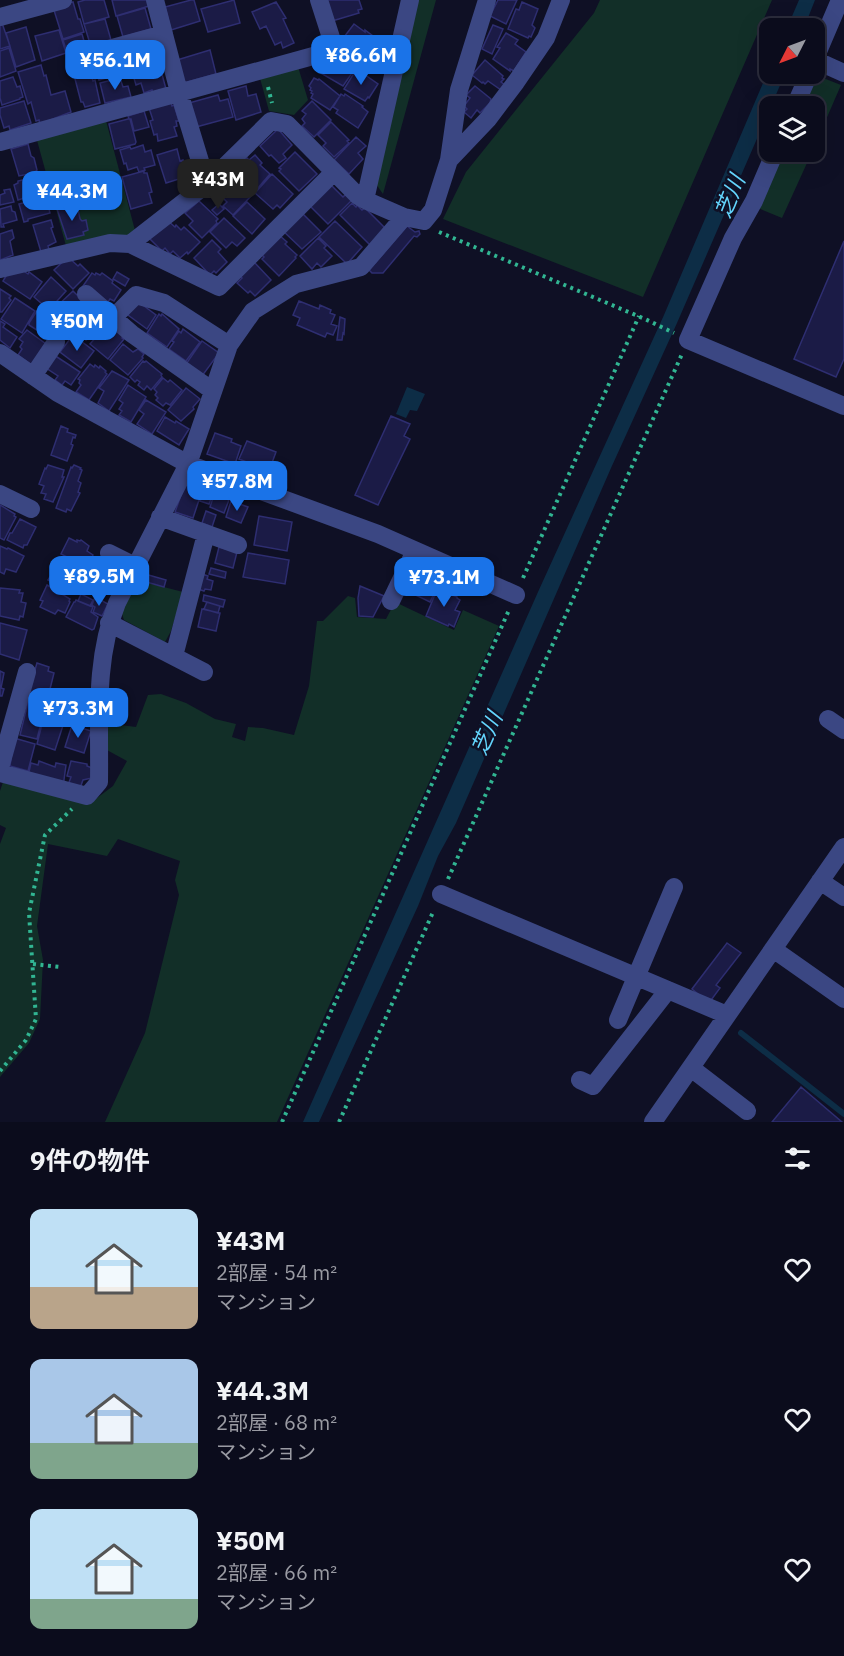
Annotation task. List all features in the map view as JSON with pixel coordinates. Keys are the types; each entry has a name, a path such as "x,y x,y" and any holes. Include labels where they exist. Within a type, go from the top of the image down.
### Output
{"street":[{"path":"0,17 63,0"},
{"path":"154,0 207,184"},
{"path":"0,141 335,50 319,0"},
{"path":"365,200 410,0"},
{"path":"130,244 207,184 271,122 287,124 358,196 404,217 424,221 433,210 449,160 459,90 487,0"},
{"path":"449,160 488,119 516,82 546,38 561,0"},
{"path":"825,36 840,0"},
{"path":"105,50 164,34"},
{"path":"825,68 844,73"},
{"path":"772,162 754,201 733,238 688,340 844,406"},
{"path":"0,269 110,243 130,244 219,287 334,172"},
{"path":"0,773 87,796 99,782 100,670 109,622 188,464 229,345 253,311 296,284 361,267 404,217"},
{"path":"86,294 132,334 213,391"},
{"path":"113,318 136,295 164,303 229,345"},
{"path":"33,376 56,342"},
{"path":"0,353 58,393 188,464 378,534 516,595"},
{"path":"0,494 31,509"},
{"path":"160,517 238,545"},
{"path":"174,656 206,534"},
{"path":"391,601 415,551"},
{"path":"109,553 135,566"},
{"path":"109,622 204,672"},
{"path":"0,768 27,672"},
{"path":"828,719 844,730"},
{"path":"653,1122 844,847"},
{"path":"820,881 844,897"},
{"path":"618,1020 674,887"},
{"path":"441,894 727,1015"},
{"path":"773,949 844,999"},
{"path":"580,1080 593,1086 668,990"},
{"path":"691,1068 747,1111"}],"path":[{"path":"339,1122 688,340 639,316 432,229 424,221"},
{"path":"282,1122 639,316"},
{"path":"0,1071 26,1040 36,1019 28,913 45,835 70,811"},
{"path":"33,964 60,967"}],"green space":[{"path":"414,0 436,0 383,194 376,184"},
{"path":"600,0 772,0 764,18 759,18 759,30 643,297 443,219 466,172 594,13"},
{"path":"296,60 308,100 294,115 269,111 258,71"},
{"path":"825,79 841,85 825,122 825,96 809,96 814,84 825,84"},
{"path":"104,113 137,238 68,253 35,133"},
{"path":"779,162 807,162 782,218 758,208"},
{"path":"133,579 183,592 171,631 165,642 124,620 120,608"},
{"path":"348,596 355,598 357,617 386,619 395,602 454,630 463,610 499,626 277,1122 105,1122 145,1033 179,895 175,880 180,861 118,839 107,856 48,844 37,926 43,960 40,1019 29,1043 0,1077 0,844 6,828 0,825 0,791 4,779 93,801 113,786 127,761 105,749 104,723 136,727 148,695 161,694 186,703 215,719 236,724 232,737 245,741 248,727 294,735 309,686 317,621 323,621"}],"water":[{"path":"799,0 815,0 808,18 791,18"},
{"name":"芝川","path":"763,84 781,84 775,96 759,96 759,134 456,823 438,856 418,906 319,1122 303,1122 538,592 664,315"},
{"path":"407,387 425,394 417,411 410,410 406,418 396,414"}],"building":[{"path":"104,0 109,17 84,24 78,2"},
{"path":"112,0 147,0 149,6 116,16"},
{"path":"194,0 200,21 171,30 165,7"},
{"path":"234,0 240,23 208,32 201,9"},
{"path":"326,0 359,0 362,9 358,10 359,13 332,21"},
{"path":"498,0 517,0 506,24 490,16"},
{"path":"73,2 84,32 63,39 53,7"},
{"path":"276,2 286,18 283,19 294,43 283,48 281,42 275,45 266,26 260,29 252,12"},
{"path":"522,2 538,9 532,25 535,28 531,37 528,38 508,29 516,9 519,10"},
{"path":"145,8 151,29 123,37 117,16"},
{"path":"105,19 111,40 91,47 84,24"},
{"path":"0,23 2,23 10,46 0,49"},
{"path":"354,24 389,48 372,71 342,49 348,40 344,37"},
{"path":"493,25 503,29 492,54 482,49"},
{"path":"26,27 35,60 16,67 6,33"},
{"path":"59,30 66,53 42,61 35,36"},
{"path":"506,33 518,40 515,44 526,52 514,71 510,69 510,71 493,59"},
{"path":"82,34 92,69 74,74 63,40"},
{"path":"154,45 160,66 133,73 128,52"},
{"path":"9,48 16,71 0,77 0,51"},
{"path":"210,50 216,74 184,83 177,60"},
{"path":"126,54 131,73 99,80 95,60"},
{"path":"329,59 351,70 352,73 343,86 319,72 318,67 322,61"},
{"path":"485,60 503,76 504,79 501,82 505,85 501,90 488,81 485,84 482,83 472,75"},
{"path":"41,65 51,95 65,91 71,112 40,124 39,120 36,121 31,102 28,104 18,72"},
{"path":"160,67 166,89 144,93 141,83 136,85 133,75"},
{"path":"356,70 378,84 365,101 344,89"},
{"path":"90,71 93,81 95,80 100,103 85,107 81,102 74,75"},
{"path":"13,77 17,87 20,86 23,97 2,105 0,81"},
{"path":"120,78 123,87 128,86 131,97 105,103 100,83"},
{"path":"314,78 319,79 340,96 330,110 311,98 313,94 309,86"},
{"path":"246,86 248,96 256,94 261,112 236,120 228,91"},
{"path":"475,86 491,99 480,113 477,110 471,118 464,112 467,109 464,106 470,98 466,95"},
{"path":"341,94 344,96 345,94 363,106 368,112 358,128 336,113 338,110 333,107"},
{"path":"218,95 220,101 228,99 233,117 196,127 189,103"},
{"path":"24,101 31,123 10,130 9,126 4,128 0,108"},
{"path":"312,101 331,120 314,137 302,126 305,123 302,119 306,114 302,111"},
{"path":"171,102 179,121 176,121 177,126 174,127 177,136 158,141 150,121 153,120 149,108"},
{"path":"144,111 149,127 134,131 128,116"},
{"path":"130,119 136,142 115,149 109,124"},
{"path":"331,122 349,140 347,141 349,143 334,157 323,146 326,143 318,135"},
{"path":"278,129 292,145 283,154 286,158 279,163 260,146"},
{"path":"356,137 366,146 358,153 363,159 349,174 334,160"},
{"path":"28,144 37,170 34,173 19,176 11,149"},
{"path":"143,145 145,152 151,150 155,165 139,172 137,167 128,170 120,150"},
{"path":"177,149 180,161 183,160 184,176 166,183 157,155"},
{"path":"295,152 317,174 299,191 279,171 281,169 279,168"},
{"path":"255,155 262,163 260,165 270,174 257,189 238,171 244,166 242,163 247,158 249,160"},
{"path":"144,171 147,173 152,192 149,193 152,203 131,209 122,177"},
{"path":"233,173 252,195 233,215 223,206 227,202 219,194 223,189 219,185"},
{"path":"272,174 293,194 280,208 277,205 273,209 255,193"},
{"path":"39,176 43,192 18,200 14,185 18,181"},
{"path":"328,182 343,197 346,194 352,200 328,224 307,203"},
{"path":"10,189 14,202 0,205 0,195 5,193 4,190"},
{"path":"46,197 50,213 24,222 19,204"},
{"path":"199,201 218,219 217,223 202,238 189,225 193,221 185,213"},
{"path":"247,202 265,219 252,234 233,216"},
{"path":"352,203 362,210 365,208 387,230 371,246 340,215"},
{"path":"77,204 80,219 86,220 88,230 83,232 84,235 67,239 57,209"},
{"path":"219,204 224,209 217,215 212,210"},
{"path":"11,206 17,220 3,224 4,227 1,227 0,209"},
{"path":"298,209 321,232 302,249 281,229"},
{"path":"224,218 245,238 237,246 232,242 226,248 210,232"},
{"path":"51,220 56,242 48,246 49,249 41,252 33,225"},
{"path":"167,220 181,230 184,227 200,242 188,254 187,252 180,258 173,251 170,254 165,248 162,251 148,237"},
{"path":"335,221 362,247 347,264 319,237"},
{"path":"407,226 415,232 419,231 420,234 417,237 414,236 383,273 372,273 369,270"},
{"path":"12,230 14,238 10,241 13,255 0,260 0,234"},
{"path":"279,235 297,255 279,276 262,259 264,257 260,253"},
{"path":"318,238 332,256 321,267 317,263 312,269 300,256"},
{"path":"212,240 221,249 218,252 227,262 216,273 214,271 210,275 194,258"},
{"path":"844,241 844,359 836,377 794,359"},
{"path":"68,257 89,273 73,289 54,270"},
{"path":"254,262 271,280 255,296 237,283 242,278 238,274"},
{"path":"19,268 42,282 30,299 3,281 9,271"},
{"path":"117,272 129,279 125,286 113,279"},
{"path":"92,273 100,275 102,273 121,290 114,301 110,299 108,302 83,286"},
{"path":"51,277 66,291 49,310 34,297"},
{"path":"0,289 11,296 9,298 11,300 2,312 0,312"},
{"path":"73,291 88,301 67,321 54,309"},
{"path":"15,298 35,311 22,333 1,319"},
{"path":"136,300 156,315 147,329 128,315"},
{"path":"299,301 319,309 320,305 331,310 330,313 335,315 331,324 337,326 333,335 327,333 325,337 297,325 300,318 293,315"},
{"path":"89,307 103,319 86,340 69,326 82,311 84,312"},
{"path":"37,311 60,324 51,339 29,325"},
{"path":"159,314 179,329 167,347 147,333"},
{"path":"340,317 345,319 344,334 342,340 337,340"},
{"path":"0,321 5,324 3,327 17,337 10,348 0,340"},
{"path":"111,327 125,336 108,359 90,344 97,336 101,339"},
{"path":"183,329 200,342 186,361 169,349 179,331 181,333"},
{"path":"27,330 46,344 33,366 18,355 23,342 19,339"},
{"path":"73,335 94,351 81,368 60,352"},
{"path":"202,341 219,353 202,376 186,364"},
{"path":"123,344 133,352 138,349 144,354 128,375 110,360"},
{"path":"54,355 80,372 71,385 65,381 62,385 55,380 58,376 46,368"},
{"path":"143,361 162,374 151,390 147,386 144,390 138,385 140,382 137,380 135,382 130,377"},
{"path":"90,364 99,368 100,366 107,374 89,400 76,392 81,385 78,379"},
{"path":"112,371 129,380 109,411 98,403 104,391 99,388"},
{"path":"163,378 168,382 170,380 182,390 170,405 166,403 163,406 156,400 157,392 154,389"},
{"path":"128,385 146,397 131,422 119,415 122,411 119,409 123,403 119,400"},
{"path":"186,388 200,399 193,407 194,409 181,421 168,410"},
{"path":"146,400 166,412 152,434 137,424 144,414 139,410"},
{"path":"391,416 410,424 404,436 410,439 378,505 355,495"},
{"path":"165,417 189,429 179,445 157,431"},
{"path":"61,426 68,429 67,432 76,435 75,438 73,437 71,444 73,445 67,461 51,455"},
{"path":"215,433 232,439 231,442 241,446 235,464 207,454"},
{"path":"247,441 276,452 269,471 239,459"},
{"path":"48,465 64,470 62,477 64,477 53,502 44,499 46,494 41,493 44,486 39,484"},
{"path":"74,465 82,470 78,481 81,483 78,492 80,493 71,511 67,509 66,512 56,508 71,467"},
{"path":"185,484 202,491 193,518 175,512"},
{"path":"204,492 212,496 209,504 200,501"},
{"path":"214,495 229,500 224,513 210,507"},
{"path":"231,501 248,507 241,523 226,517"},
{"path":"0,505 16,517 4,540 0,538"},
{"path":"206,511 216,515 212,527 202,523"},
{"path":"259,516 292,522 287,551 254,545"},
{"path":"20,519 36,527 27,545 23,548 7,540"},
{"path":"69,538 77,542 81,540 89,546 87,551 93,555 87,567 61,554"},
{"path":"0,546 24,556 16,572 6,569 4,574 0,572"},
{"path":"219,547 237,552 233,568 215,563"},
{"path":"248,553 289,560 285,584 243,577"},
{"path":"94,563 112,571 110,577 117,580 110,594 84,581"},
{"path":"58,564 75,571 73,576 79,582 74,594 48,580"},
{"path":"426,564 437,570 435,576 441,578 430,602 405,590 416,566 423,569"},
{"path":"211,568 226,572 225,578 209,574"},
{"path":"145,574 166,580 164,587 143,581"},
{"path":"202,574 213,581 211,590 198,589"},
{"path":"47,585 70,599 65,613 58,610 55,614 40,607 43,601 40,600"},
{"path":"439,585 447,588 446,592 460,600 455,610 460,612 454,627 426,616"},
{"path":"360,586 384,596 373,617 359,616"},
{"path":"0,588 20,590 19,593 23,593 21,602 26,603 23,617 20,616 19,620 0,616"},
{"path":"81,594 93,600 90,606 78,601"},
{"path":"204,595 225,600 223,607 203,601"},
{"path":"95,597 108,604 102,616 93,612 95,607 92,605"},
{"path":"76,600 93,607 91,612 98,617 94,629 66,617"},
{"path":"207,602 220,606 218,613 204,609"},
{"path":"202,609 220,613 216,631 198,627"},
{"path":"0,623 27,630 19,660 0,654"},
{"path":"37,663 49,667 48,671 54,673 46,705 26,700"},
{"path":"0,671 4,673 2,696 0,696"},
{"path":"48,700 69,707 55,750 37,744"},
{"path":"28,702 43,706 37,739 20,735"},
{"path":"106,712 117,712 117,723 105,722"},
{"path":"72,725 91,731 84,753 65,747"},
{"path":"14,738 35,744 28,771 10,766"},
{"path":"39,761 55,767 56,763 66,765 63,787 28,776 31,763 38,765"},
{"path":"71,761 87,764 92,768 92,778 83,780 80,788 68,785 71,777 67,776"},
{"path":"727,943 741,953 716,985 720,988 709,1003 692,989"},
{"path":"801,1087 842,1122 772,1122"}],"waterway":[{"path":"741,1033 844,1114"}]}
